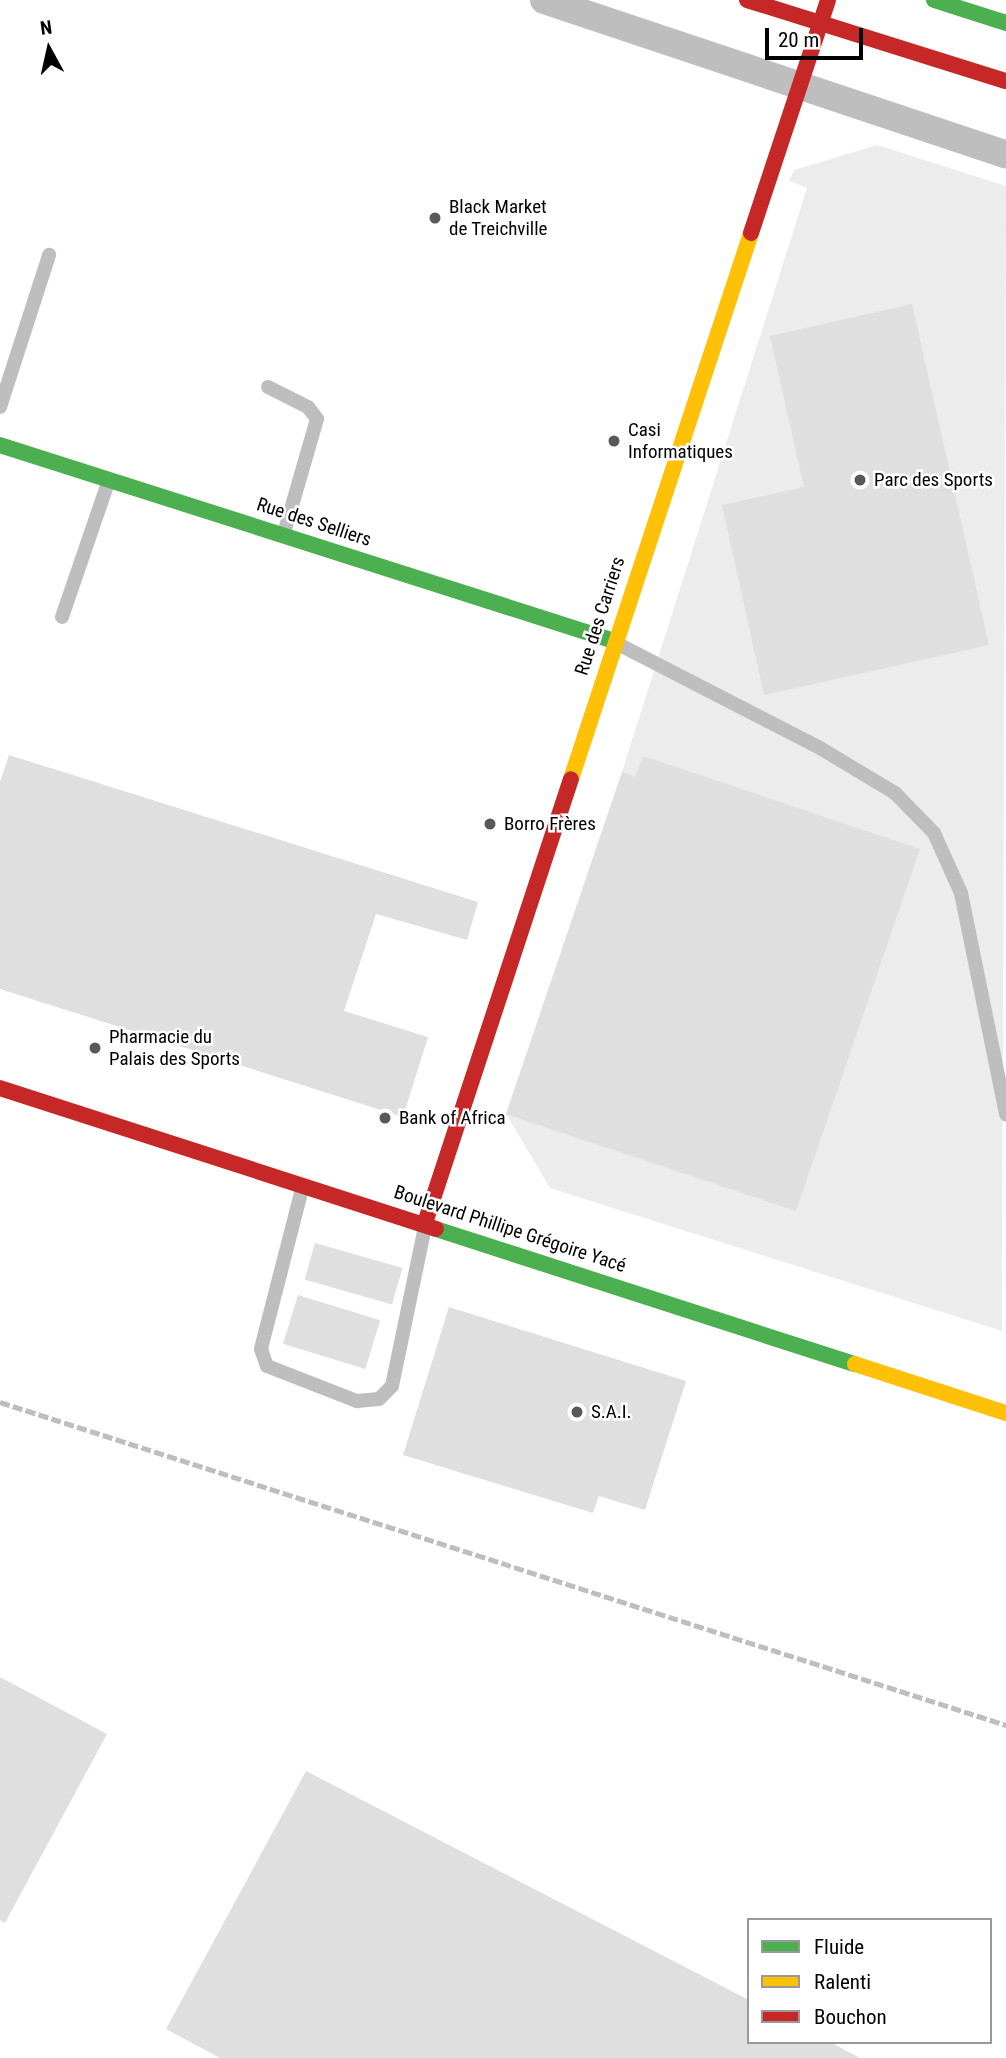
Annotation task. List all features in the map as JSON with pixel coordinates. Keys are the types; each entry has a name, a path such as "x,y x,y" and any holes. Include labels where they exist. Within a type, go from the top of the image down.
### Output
{"street":[{"path":"544,0 799,89 1006,155"},
{"path":"747,0 1006,81"},
{"name":"Rue des Carriers","path":"425,1223 614,641 828,0"},
{"path":"934,0 1006,23"},
{"name":"Rue des Selliers","path":"0,445 109,481 284,533 614,641"},
{"name":"Boulevard Phillipe Grégoire Yacé","path":"0,1088 425,1223 1006,1413"}],"lane":[{"path":"0,407 49,255"},
{"path":"268,387 308,407 317,419 284,533"},
{"path":"62,617 109,481"},
{"path":"614,641 820,748 895,793 934,833 961,893 1006,1114"},
{"path":"303,1184 261,1349 267,1366 358,1401 379,1399 392,1386 425,1223"}],"shaded area":[{"name":"Parc des Sports","path":"877,145 1006,186 1002,1331 550,1188 506,1114 622,772 807,188 789,181 794,170"}],"building":[{"path":"912,304 989,645 764,695 722,505 804,487 770,336"},
{"path":"9,755 478,902 467,940 376,914 344,1011 428,1037 403,1117 0,989 0,782"},
{"path":"643,756 920,849 796,1211 506,1114 622,772 635,777"},
{"path":"315,1243 402,1268 392,1305 305,1280"},
{"path":"298,1295 380,1320 365,1369 283,1344"},
{"path":"449,1307 686,1381 645,1510 599,1496 593,1513 403,1455"},
{"path":"0,1677 107,1734 5,1923 0,1920"},
{"path":"306,1771 747,1999 747,2044 834,2044 860,2058 220,2058 166,2029"}],"railway":[{"path":"0,1402 1006,1725"}],"traffic: fast":[{"path":"934,0 1006,23"},
{"path":"0,445 614,641"},
{"path":"436,1229 855,1364"}],"traffic: slow":[{"path":"571,779 751,233"},
{"path":"855,1364 1006,1413"}],"traffic: jam":[{"path":"747,0 1006,81"},
{"path":"751,233 828,0"},
{"path":"425,1223 571,779"},
{"path":"0,1088 436,1229"}],"place":[{"name":"Black Market de Treichville","path":"435,218"},
{"name":"Casi Informatiques","path":"614,441"},
{"name":"Parc des Sports","path":"860,480"},
{"name":"Borro Frères","path":"490,824"},
{"name":"Pharmacie du Palais des Sports","path":"95,1048"},
{"name":"Bank of Africa","path":"385,1118"},
{"name":"S.A.I.","path":"577,1412"}]}
